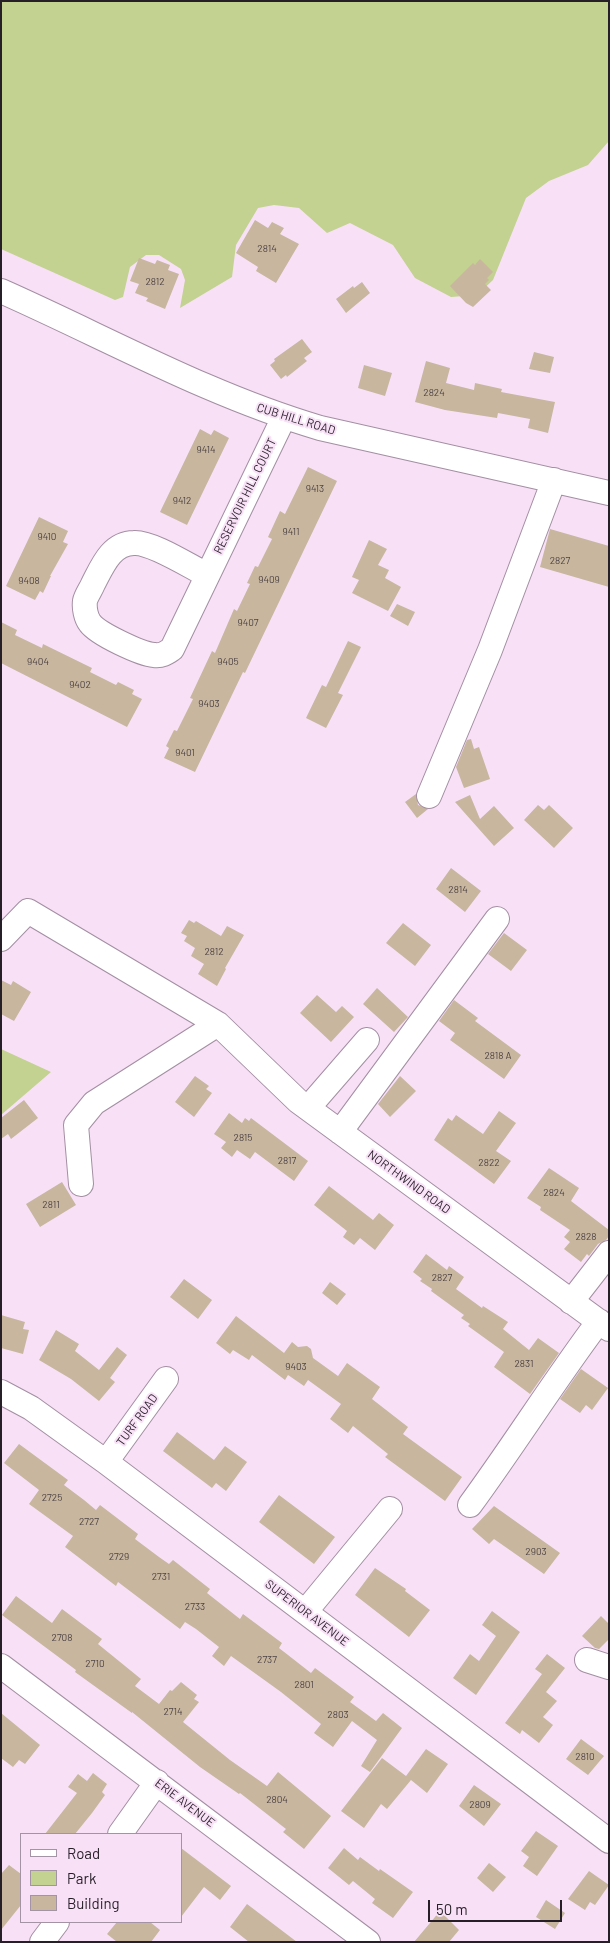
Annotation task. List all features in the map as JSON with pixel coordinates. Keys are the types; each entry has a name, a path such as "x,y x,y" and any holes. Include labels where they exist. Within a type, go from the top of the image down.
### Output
{"street":[{"name":"CUB HILL ROAD","path":"1,291 185,378 284,417 320,428 609,493"},
{"name":"RESERVOIR HILL COURT","path":"207,575 146,544 133,543 123,545 106,559 85,600 86,613 90,623 100,632 143,653 155,656 165,654 172,649 284,417"},
{"path":"429,796 490,650 554,480"},
{"name":"NORTHWIND ROAD","path":"1,939 28,911 218,1024 308,1108 604,1325"},
{"path":"340,1132 497,919"},
{"path":"82,1184 76,1125 94,1103 218,1024"},
{"path":"308,1108 367,1040"},
{"path":"571,1302 609,1253"},
{"path":"470,1505 514,1445 572,1358 604,1325"},
{"name":"TURF ROAD","path":"106,1462 166,1379"},
{"name":"SUPERIOR AVENUE","path":"1,1392 31,1408 106,1462 609,1841"},
{"path":"305,1612 390,1509"},
{"path":"586,1660 609,1667"},
{"name":"ERIE AVENUE","path":"1,1666 368,1942"},
{"path":"121,1833 157,1782"},
{"path":"42,1942 55,1923"}],"green space":[{"path":"1,1 609,1 609,141 588,165 549,181 526,198 493,280 477,295 451,297 415,278 393,245 350,223 327,233 299,208 274,205 258,208 236,245 232,277 180,308 185,280 181,269 159,255 146,255 130,267 123,297 115,300 1,249"},
{"path":"1,1049 51,1072 1,1115"}],"building":[{"path":"255,220 268,228 272,222 284,228 280,234 299,244 276,283 256,271 258,267 236,253"},
{"path":"139,258 155,264 157,260 170,265 168,270 179,274 165,309 146,301 148,298 135,293 139,284 130,281"},
{"path":"480,259 493,272 487,278 489,280 485,284 491,290 473,307 466,303 450,286 473,263 475,265"},
{"path":"362,282 370,293 346,313 336,299 353,286 354,288"},
{"path":"302,339 312,352 304,358 307,361 287,377 286,375 281,379 270,365 275,361 274,359"},
{"path":"534,352 554,357 550,373 529,369"},
{"path":"426,361 450,368 446,383 474,390 475,383 502,389 501,392 555,402 548,433 528,428 530,419 498,413 497,418 445,410 415,402"},
{"path":"364,365 392,373 385,396 358,388"},
{"path":"200,429 211,435 214,430 229,438 187,525 160,512"},
{"path":"308,467 337,481 245,673 243,672 195,772 164,758 169,748 166,746 174,730 177,731 193,699 190,698 212,651 215,653 234,609 237,611 250,584 247,583 255,566 258,567 272,539 268,537 280,511 285,514"},
{"path":"39,517 68,531 63,542 68,544 43,593 40,591 35,600 6,586"},
{"path":"550,529 609,546 609,587 540,567"},
{"path":"369,540 387,549 378,565 389,570 385,578 401,587 388,611 352,593 359,580 352,577"},
{"path":"397,604 415,612 408,626 390,616"},
{"path":"1,622 17,630 15,635 42,648 43,644 92,668 90,672 116,685 118,682 134,690 132,694 142,699 127,727 1,663"},
{"path":"348,641 361,647 338,693 343,695 326,728 306,718 322,685 326,687"},
{"path":"471,739 474,749 479,747 490,779 464,788 456,767 467,740"},
{"path":"416,794 418,805 428,809 417,818 405,802"},
{"path":"470,795 480,819 494,806 514,828 494,846 455,802"},
{"path":"538,805 544,810 549,805 573,828 554,848 524,820"},
{"path":"451,868 481,891 465,912 436,889"},
{"path":"189,920 194,923 196,921 221,936 227,926 244,935 217,986 198,974 204,964 191,956 195,948 184,941 187,936 181,933"},
{"path":"403,923 431,945 415,966 386,943"},
{"path":"504,933 527,950 511,971 488,954"},
{"path":"1,980 11,985 13,981 31,992 14,1021 1,1014"},
{"path":"377,988 408,1017 394,1032 363,1004"},
{"path":"317,995 336,1012 342,1006 354,1017 331,1042 300,1013"},
{"path":"454,1000 478,1018 475,1021 521,1055 504,1079 450,1040 455,1033 439,1021"},
{"path":"195,1076 209,1086 206,1089 212,1093 194,1117 175,1102"},
{"path":"400,1076 416,1091 390,1117 378,1104"},
{"path":"24,1100 38,1118 11,1139 8,1134 1,1139 1,1118"},
{"path":"499,1111 516,1123 496,1151 511,1161 494,1184 434,1140 448,1118 452,1121 456,1115 483,1134"},
{"path":"229,1113 242,1123 245,1118 249,1121 251,1118 308,1161 294,1181 255,1152 250,1159 237,1150 232,1157 221,1148 226,1142 214,1134"},
{"path":"549,1168 579,1188 571,1201 609,1230 609,1236 606,1240 598,1244 589,1256 587,1254 581,1262 564,1249 570,1242 564,1237 570,1230 540,1210 541,1207 527,1198"},
{"path":"62,1182 76,1205 40,1227 26,1204"},
{"path":"329,1186 373,1220 379,1213 394,1225 375,1250 360,1238 354,1245 343,1237 347,1231 314,1205"},
{"path":"426,1254 447,1270 449,1266 464,1277 456,1289 482,1308 483,1306 508,1322 503,1329 529,1350 538,1338 559,1353 530,1394 494,1367 504,1352 468,1326 470,1324 461,1318 464,1315 431,1291 432,1289 420,1281 422,1279 413,1272"},
{"path":"184,1279 212,1300 198,1319 170,1297"},
{"path":"330,1282 346,1294 337,1305 322,1293"},
{"path":"1,1315 25,1322 23,1329 29,1330 23,1354 1,1348"},
{"path":"236,1316 284,1353 292,1342 298,1347 307,1346 311,1349 313,1358 338,1376 347,1363 380,1387 372,1399 408,1427 403,1434 462,1477 445,1501 385,1457 388,1454 353,1426 348,1433 330,1419 341,1404 308,1380 304,1386 288,1375 285,1380 252,1355 249,1360 233,1350 230,1354 216,1343"},
{"path":"56,1330 79,1344 75,1351 99,1370 117,1347 127,1355 110,1378 115,1382 99,1401 71,1379 39,1360"},
{"path":"581,1369 608,1388 592,1410 586,1405 580,1413 560,1399"},
{"path":"177,1432 214,1460 225,1446 247,1462 226,1491 216,1483 212,1488 163,1451"},
{"path":"19,1444 68,1480 64,1485 96,1510 100,1505 138,1534 135,1539 169,1564 173,1560 210,1589 207,1593 240,1619 243,1614 282,1643 279,1648 311,1673 315,1668 354,1697 350,1702 376,1721 383,1713 402,1728 370,1772 361,1766 377,1740 352,1721 333,1747 314,1733 321,1724 281,1692 231,1656 224,1666 212,1656 219,1647 196,1629 185,1622 180,1629 118,1582 116,1586 65,1547 73,1536 29,1504 39,1490 4,1463"},
{"path":"279,1495 335,1537 314,1564 259,1522"},
{"path":"494,1506 560,1553 544,1574 494,1539 489,1544 472,1529"},
{"path":"375,1568 406,1589 405,1591 430,1610 409,1637 355,1595"},
{"path":"16,1596 52,1623 62,1609 102,1639 98,1644 141,1679 135,1686 159,1704 170,1690 172,1691 181,1682 197,1695 194,1699 199,1702 183,1722 230,1760 267,1786 278,1772 331,1816 304,1849 283,1832 286,1829 240,1793 200,1767 132,1712 75,1672 76,1670 2,1615"},
{"path":"492,1611 520,1632 476,1695 453,1678 470,1654 479,1661 496,1636 482,1625"},
{"path":"601,1616 609,1624 609,1639 599,1649 595,1648 582,1636"},
{"path":"547,1654 565,1668 546,1692 557,1701 543,1717 553,1725 539,1743 522,1730 520,1734 505,1723 542,1674 535,1669"},
{"path":"1,1713 40,1745 25,1764 19,1760 13,1767 1,1758"},
{"path":"581,1739 604,1756 588,1775 566,1759"},
{"path":"426,1749 448,1764 427,1793 411,1780 387,1809 381,1804 364,1828 341,1811 382,1758 406,1776"},
{"path":"93,1773 107,1784 102,1792 105,1795 92,1813 76,1833 46,1833 77,1793 68,1787 78,1774 87,1781"},
{"path":"474,1785 501,1804 484,1826 459,1806"},
{"path":"536,1831 558,1846 537,1876 523,1866 529,1857 521,1851"},
{"path":"344,1848 358,1860 360,1857 413,1892 393,1918 372,1903 375,1899 353,1881 349,1885 328,1868"},
{"path":"182,1849 231,1886 220,1900 204,1887 182,1916"},
{"path":"489,1863 506,1877 493,1892 477,1878"},
{"path":"9,1865 20,1873 20,1906 1,1930 1,1874"},
{"path":"589,1871 609,1885 595,1905 590,1902 585,1910 568,1899"},
{"path":"546,1900 565,1913 555,1929 536,1917"},
{"path":"247,1904 297,1942 249,1942 230,1927"},
{"path":"440,1911 459,1930 449,1942 414,1942"},
{"path":"116,1923 151,1923 160,1930 151,1942 117,1942 107,1934"}]}
